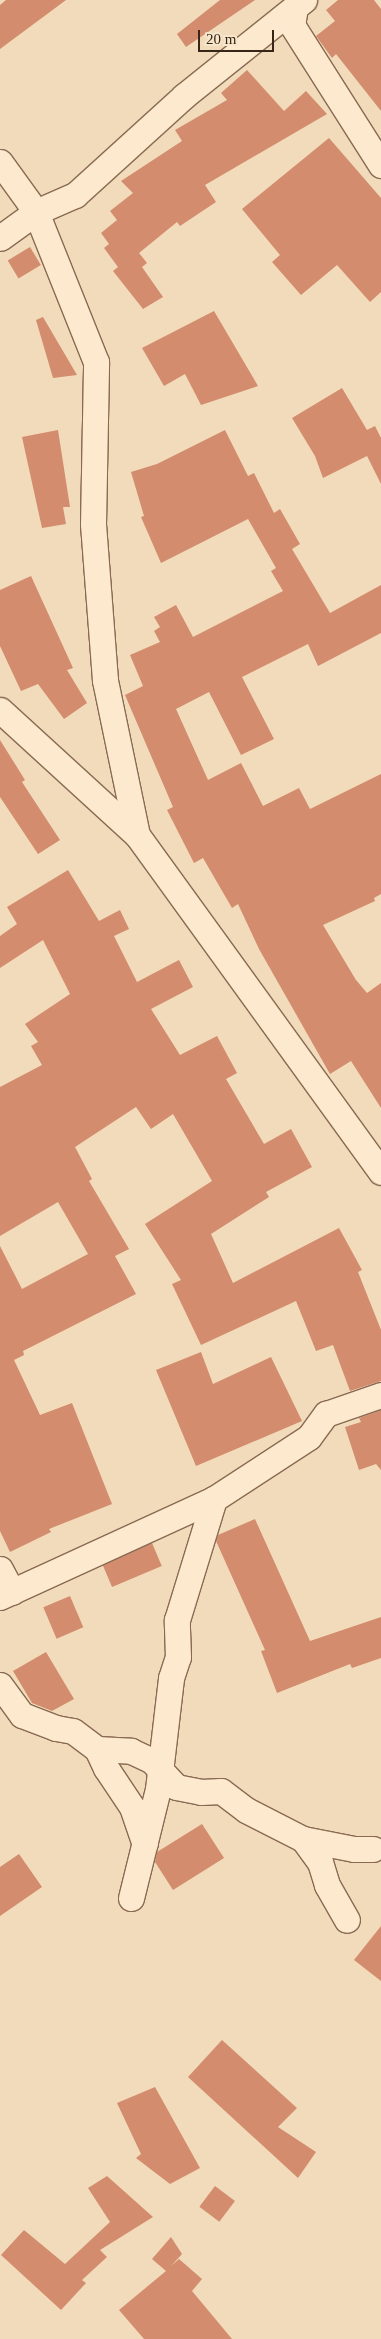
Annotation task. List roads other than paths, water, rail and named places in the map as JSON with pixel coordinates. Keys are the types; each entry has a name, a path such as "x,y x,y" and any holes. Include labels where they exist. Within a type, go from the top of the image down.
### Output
{"street":[{"path":"300,3 292,25 381,165"},
{"path":"0,238 36,212 75,195 184,96 300,3"},
{"path":"0,162 36,212 96,362 93,524 105,680 137,835"},
{"path":"0,710 137,835 381,1172"},
{"path":"0,1569 6,1594 214,1499 309,1437 326,1414 381,1396"},
{"path":"131,1898 146,1844 160,1772 171,1678 178,1657 177,1620 214,1499"},
{"path":"0,1686 22,1715 56,1728 73,1731 97,1749 132,1807 146,1844"},
{"path":"97,1749 132,1751 152,1761 160,1772 176,1787 201,1792 221,1790 246,1810 303,1839 354,1849 374,1849"},
{"path":"303,1839 320,1862 327,1885 342,1907 347,1920"}]}
